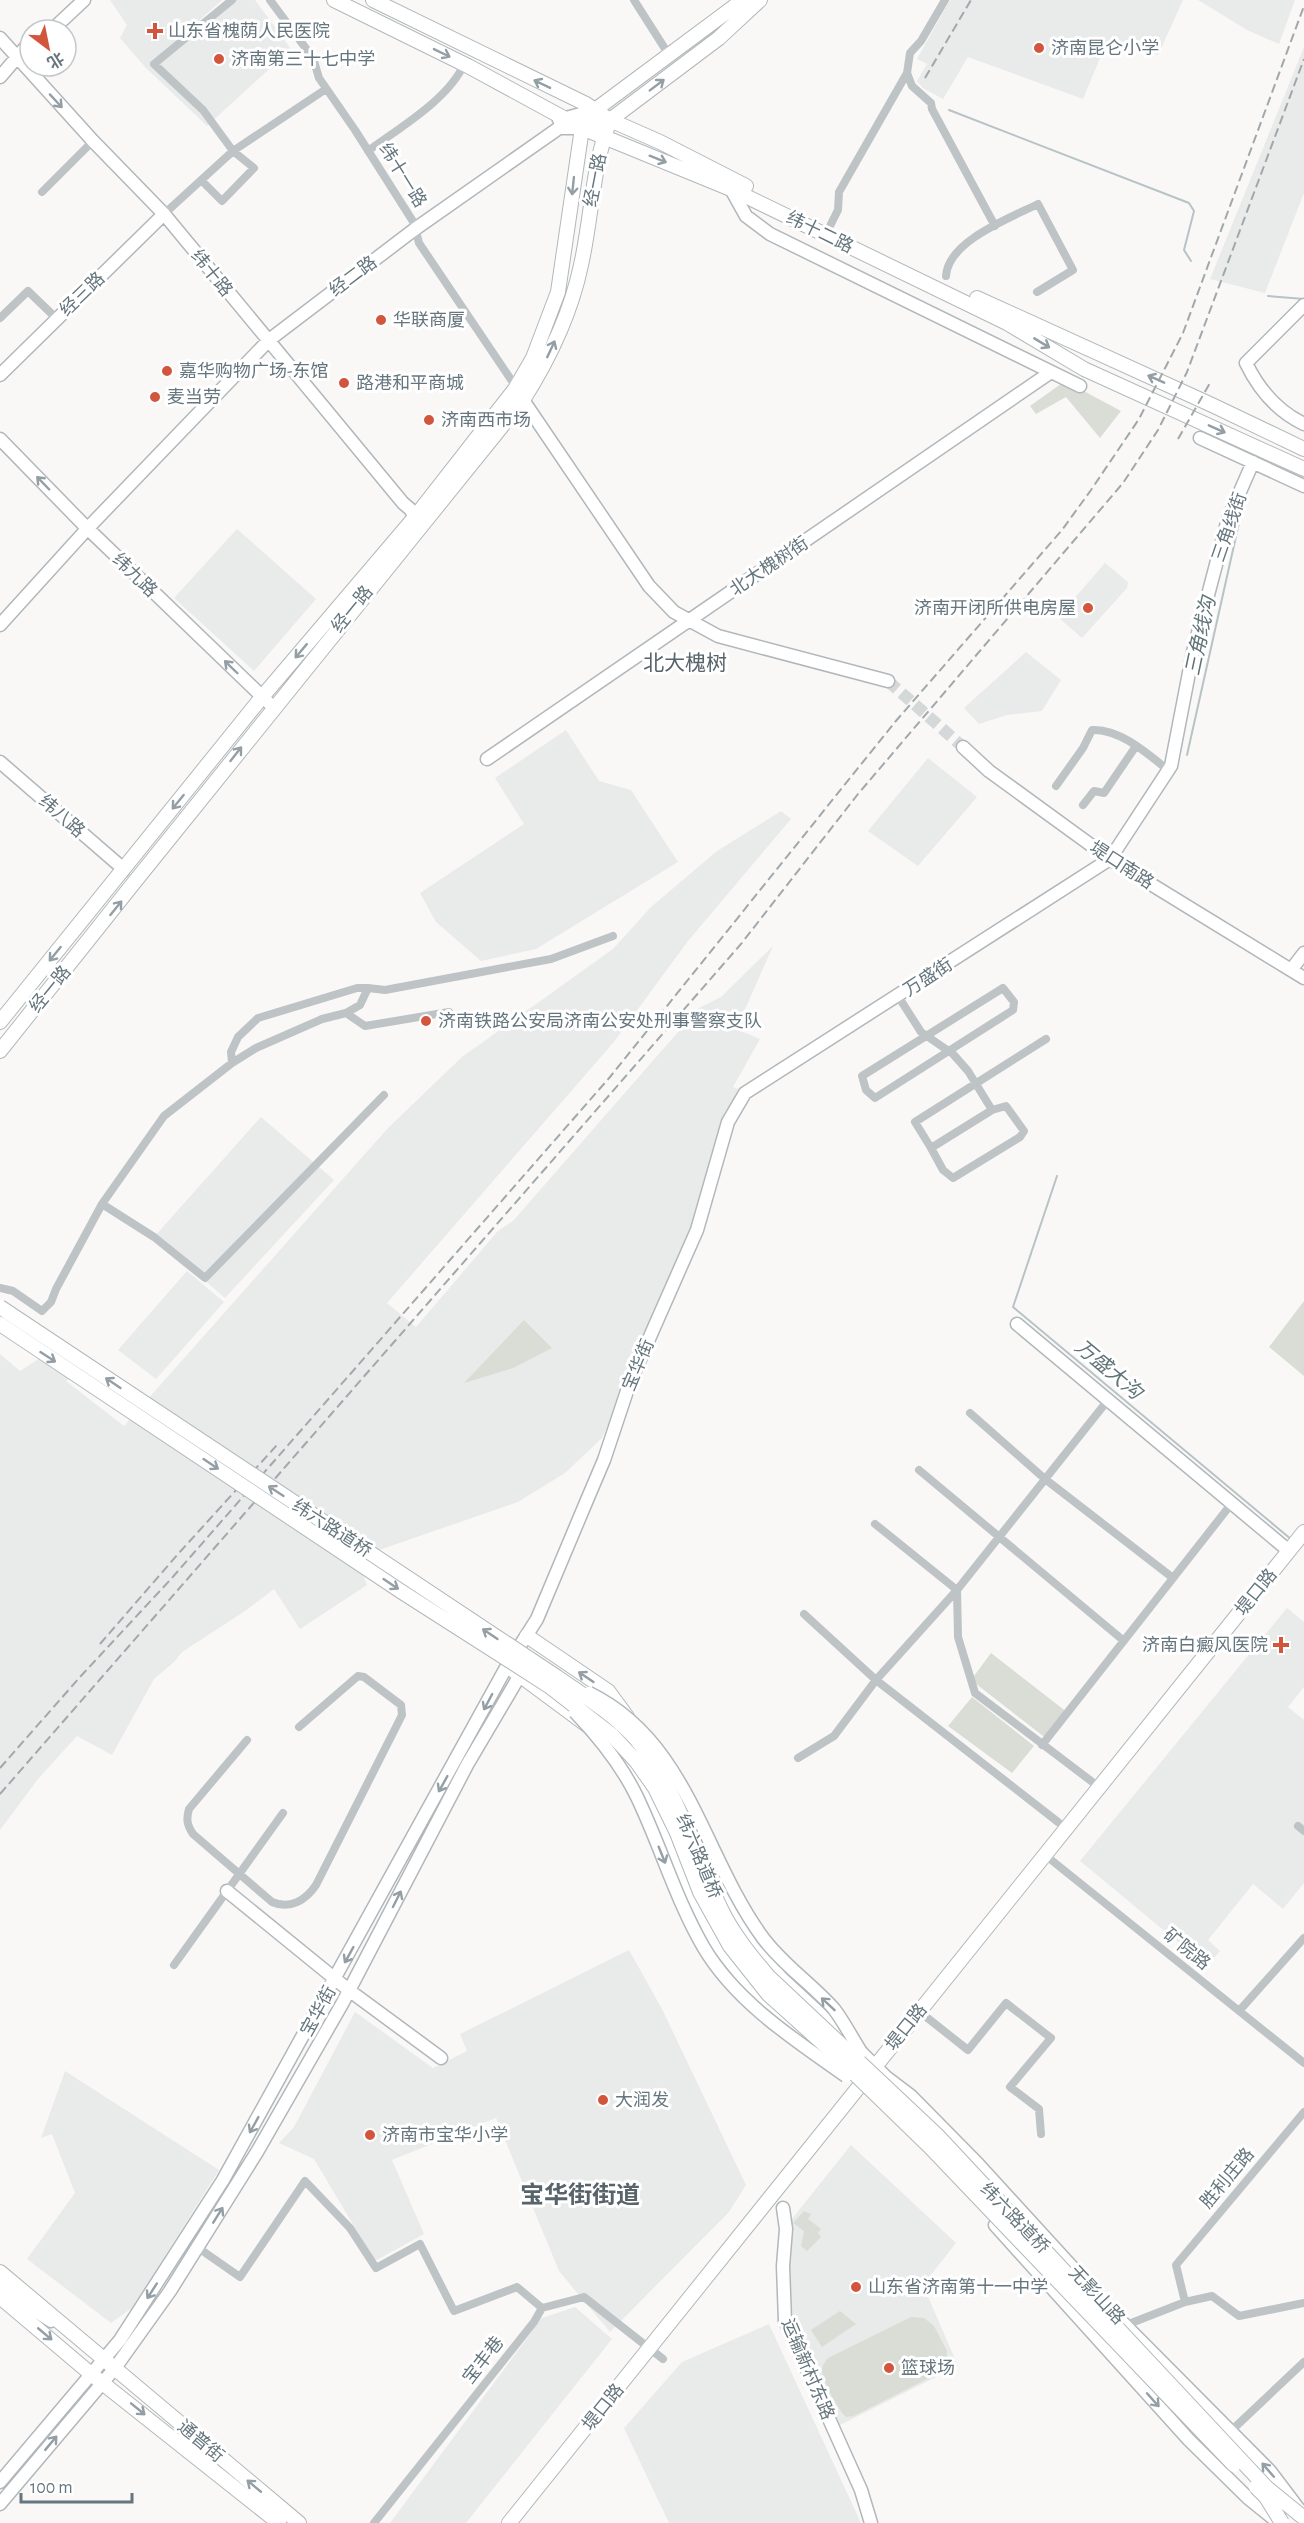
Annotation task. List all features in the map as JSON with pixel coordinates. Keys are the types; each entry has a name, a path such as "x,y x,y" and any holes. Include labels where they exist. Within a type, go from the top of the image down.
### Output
{"main road":[{"name":"纬十二路","path":"334,0 464,64 582,128 731,189 1008,323 1084,369 1304,469"},
{"name":"纬十二路","path":"373,0 595,110 610,120 660,142 922,273 1202,400 1304,449"},
{"name":"经二路","path":"595,110 743,0"},
{"name":"经二路","path":"610,120 719,38 760,0"},
{"name":"经一路","path":"0,1022 262,697 519,395 558,292 582,128 595,110"},
{"name":"经一路","path":"0,1051 137,881 544,363 570,303 581,265 594,177 603,138 610,120"},
{"name":"纬六路道桥","path":"0,1307 621,1725 635,1738 658,1770 682,1816 722,1911 753,1959 768,1976 937,2135 1267,2488 1304,2517"},
{"name":"纬六路道桥","path":"0,1324 402,1592 553,1681 612,1736 636,1761 655,1788 677,1833 700,1892 730,1946 768,1994 828,2048 930,2147 1138,2367 1266,2497 1281,2523"},
{"name":"堤口路","path":"518,2523 862,2090 1061,1826 1099,1787 1304,1532"},
{"name":"堤口路","path":"877,2068 925,2016 1304,1545"},
{"path":"527,1636 608,1691 666,1767 738,1913 761,1954 780,1979 861,2052"},
{"path":"507,1666 610,1743 639,1785 717,1944 762,2001 846,2076"},
{"name":"通普街","path":"1,2285 88,2344 298,2523"},
{"name":"通普街","path":"1,2285 96,2378 279,2523"},
{"name":"堤口路","path":"509,2523 653,2351"}],"street":[{"path":"55,18 74,0"},
{"path":"65,18 84,0"},
{"path":"201,180 222,201 254,168 232,150 203,110 154,64 231,0"},
{"name":"纬十一路","path":"270,0 313,58 319,78 415,226 419,243 514,384 519,395"},
{"path":"634,0 669,55"},
{"path":"829,228 838,210 839,192 907,73 910,53 921,41 945,0"},
{"name":"纬十路","path":"0,38 93,141 164,214 415,517"},
{"path":"0,76 17,58"},
{"path":"368,151 426,109 459,75 464,64"},
{"path":"907,73 912,86 930,103 995,226"},
{"path":"164,214 232,150 326,89"},
{"name":"经二路","path":"0,617 268,338 562,117 595,110"},
{"name":"经二路","path":"415,226 559,128 582,128 610,120"},
{"path":"42,192 93,141"},
{"path":"731,189 746,216 770,234 1080,386"},
{"path":"946,276 946,270 958,249 995,226 1038,204 1072,270 1037,292"},
{"name":"经三路","path":"0,375 164,214"},
{"path":"0,318 28,291 57,319"},
{"path":"1301,309 1246,363 1257,384 1278,408 1304,424"},
{"name":"北大槐树街","path":"487,759 1051,372"},
{"path":"519,395 649,586 674,612 718,636 888,681"},
{"path":"1200,438 1304,486"},
{"name":"纬九路","path":"0,439 86,527 273,707"},
{"name":"三角线街","path":"1110,859 1171,766 1193,652 1228,519 1253,462"},
{"name":"经二路","path":"0,625 86,527"},
{"path":"1056,786 1083,748 1092,730 1101,729 1136,746 1168,770"},
{"path":"1083,805 1094,791 1104,793 1136,746"},
{"name":"堤口南路","path":"963,747 989,771 1110,859 1304,978"},
{"name":"纬八路","path":"0,762 123,871"},
{"name":"万盛街","path":"745,1093 1110,859"},
{"path":"232,1063 231,1052 238,1037 258,1018 357,988 385,990 551,959 613,936"},
{"path":"1291,970 1304,954"},
{"path":"0,1288 12,1291 42,1311 51,1302 102,1204 164,1116 232,1063 256,1048 322,1019 346,1013 360,1005 368,988"},
{"path":"1003,988 1014,1002 1013,1010 949,1052 874,1098 872,1097 866,1090 862,1077 927,1035 999,989 1003,988"},
{"path":"898,996 912,1020 968,1071 992,1110"},
{"path":"346,1013 365,1026 449,1012"},
{"path":"931,1148 992,1110 1006,1106 1024,1131 1020,1137 953,1178 943,1170 915,1122 1046,1039"},
{"name":"宝华街","path":"110,2363 120,2340 223,2180 507,1666 537,1619 604,1460 630,1382 697,1230 728,1122 745,1093"},
{"path":"102,1204 154,1237 205,1278 384,1095"},
{"path":"1017,1324 1289,1551"},
{"path":"798,1758 834,1736 876,1680 957,1590 1108,1400"},
{"path":"970,1413 1045,1479 1173,1578"},
{"path":"919,1470 1124,1641"},
{"path":"1042,1745 1232,1503"},
{"path":"875,1524 957,1590 958,1637 975,1693 1099,1787"},
{"path":"804,1614 876,1680 1061,1826"},
{"name":"宝华街","path":"96,2378 110,2363 197,2247 272,2128 350,1991 467,1766 520,1675 527,1636"},
{"path":"247,1740 189,1809 186,1819 193,1834 272,1902 281,1906 309,1896 316,1885 402,1715 401,1705 364,1677 358,1677 299,1727"},
{"name":"无影山路","path":"553,1681 596,1696 625,1714 656,1746 676,1777 762,1937 796,1975 834,2010 861,2052 911,2096 978,2164 1125,2325 1232,2430 1270,2471 1304,2517"},
{"name":"无影山路","path":"553,1681 625,1776 651,1828 685,1911 705,1949 726,1978 759,2011 798,2043 846,2076 924,2149 1189,2440 1248,2498 1281,2523"},
{"path":"174,1965 283,1813"},
{"name":"矿院路","path":"1050,1859 1304,2063"},
{"path":"227,1891 335,1980 441,2058"},
{"path":"1239,2011 1304,1938"},
{"path":"925,2016 968,2050 1006,2003 1051,2038 1010,2087 1039,2109 1041,2134"},
{"name":"胜利庄路","path":"1185,2302 1176,2265 1304,2112"},
{"path":"197,2247 240,2277 305,2181 350,2228 376,2268 420,2244 454,2311 517,2287 542,2308 584,2297 653,2351"},
{"name":"运输新村东路","path":"783,2208 786,2229 783,2266 785,2321 861,2490 871,2523"},
{"path":"1100,2340 1125,2325 1185,2302 1212,2296 1239,2316 1304,2303"},
{"name":"宝丰巷","path":"374,2523 534,2322 542,2308"},
{"path":"1232,2430 1304,2362"},
{"path":"0,2482 96,2378"},
{"path":"0,2504 96,2378"}],"shaded area":[{"name":"济南第三十七中学","path":"110,0 222,0 154,61 235,0 255,0 291,49 207,126 146,68 120,38 127,25"},
{"name":"济南昆仑小学","path":"950,0 1183,0 1158,55 1121,41 1116,50 1105,46 1083,99 968,57 943,99 923,88 917,81 927,64 917,59"},
{"path":"1198,0 1295,0 1279,44 1247,30"},
{"path":"1304,47 1304,193 1265,293 1210,279"},
{"path":"1065,381 1121,411 1100,438 1066,397 1036,414 1030,406"},
{"path":"237,529 316,599 254,671 174,598"},
{"path":"1105,563 1128,582 1127,588 1082,638 1058,617"},
{"path":"1026,652 1061,680 1042,711 1007,715 979,724 964,708"},
{"path":"566,730 599,781 631,790 678,862 536,949 481,961 436,922 420,893 524,824 495,778"},
{"path":"928,758 977,797 918,866 868,831"},
{"path":"781,811 791,819 688,941 613,1043 387,1303 416,1327 498,1231 513,1221 699,1008 721,997 773,946 746,1007 734,1028 760,1039 733,1087 742,1090 661,1308 602,1438 565,1473 518,1502 356,1558 367,1585 300,1629 274,1589 182,1652 154,1679 112,1755 77,1736 38,1779 0,1830 0,1354 20,1371 57,1347 76,1375 66,1381 124,1426 388,1128 462,1057 613,949 651,907 717,851"},
{"path":"261,1117 334,1180 225,1298 154,1237"},
{"path":"187,1271 224,1302 156,1379 118,1350"},
{"path":"1304,1301 1304,1376 1269,1347"},
{"path":"524,1320 552,1348 513,1368 464,1383"},
{"path":"1287,1608 1304,1622 1304,1687 1288,1707 1304,1720 1304,1883 1283,1909 1253,1884 1208,1940 1220,1951 1207,1966 1080,1861"},
{"path":"991,1653 1068,1713 1047,1739 971,1680"},
{"path":"972,1697 1034,1746 1012,1773 948,1726"},
{"path":"629,1950 662,2009 746,2185 729,2212 610,2332 559,2271 496,2118 392,2160 424,2234 375,2261 314,2159 279,2143 294,2127 355,2012 433,2068 467,2051 460,2034"},
{"path":"65,2071 219,2170 132,2308 111,2323 27,2259 75,2193 52,2134 41,2138"},
{"name":"山东省济南第十一中学","path":"851,2145 956,2243 923,2285 958,2366 838,2426 788,2320 791,2220"},
{"path":"804,2211 811,2214 808,2219 821,2229 818,2233 821,2237 807,2251 801,2246 804,2231 793,2223"},
{"path":"575,2307 612,2339 466,2523 390,2523 542,2318"},
{"path":"840,2311 856,2324 822,2347 811,2330"},
{"path":"911,2317 924,2318 934,2326 947,2351 947,2363 941,2372 854,2416 846,2417 835,2402 825,2381 822,2371 825,2362 828,2358"},
{"path":"769,2324 861,2523 669,2523 624,2428 682,2362"}],"waterway":[{"path":"949,110 1189,203 1194,211 1184,250 1191,261"},
{"path":"1268,296 1304,299"},
{"name":"三角线沟","path":"1187,755 1239,523"},
{"name":"万盛大沟","path":"1057,1176 1013,1307 1292,1540"}],"tunnel":[{"path":"888,681 963,747"}],"railway":[{"path":"925,78 971,0"},
{"path":"0,1768 171,1579 610,1077 895,722 1062,530 1139,419 1183,333 1304,6"},
{"path":"0,1794 741,944 858,794 1123,483 1158,430 1187,372 1304,59"},
{"path":"1178,439 1210,383"},
{"path":"100,1644 277,1445"}],"place":[{"name":"山东省槐荫人民医院","path":"155,31"},
{"name":"济南昆仑小学","path":"1039,48"},
{"name":"济南第三十七中学","path":"219,59"},
{"name":"华联商厦","path":"381,320"},
{"name":"嘉华购物广场-东馆","path":"167,371"},
{"name":"路港和平商城","path":"344,383"},
{"name":"麦当劳","path":"155,397"},
{"name":"济南西市场","path":"429,420"},
{"name":"济南开闭所供电房屋","path":"1088,608"},
{"name":"济南铁路公安局济南公安处刑事警察支队","path":"426,1021"},
{"name":"济南白癜风医院","path":"1281,1645"},
{"name":"大润发","path":"603,2100"},
{"name":"济南市宝华小学","path":"370,2135"},
{"name":"山东省济南第十一中学","path":"856,2287"},
{"name":"篮球场","path":"889,2368"}],"district":[{"name":"北大槐树","path":"685,663"},
{"name":"宝华街街道","path":"580,2195"}]}
